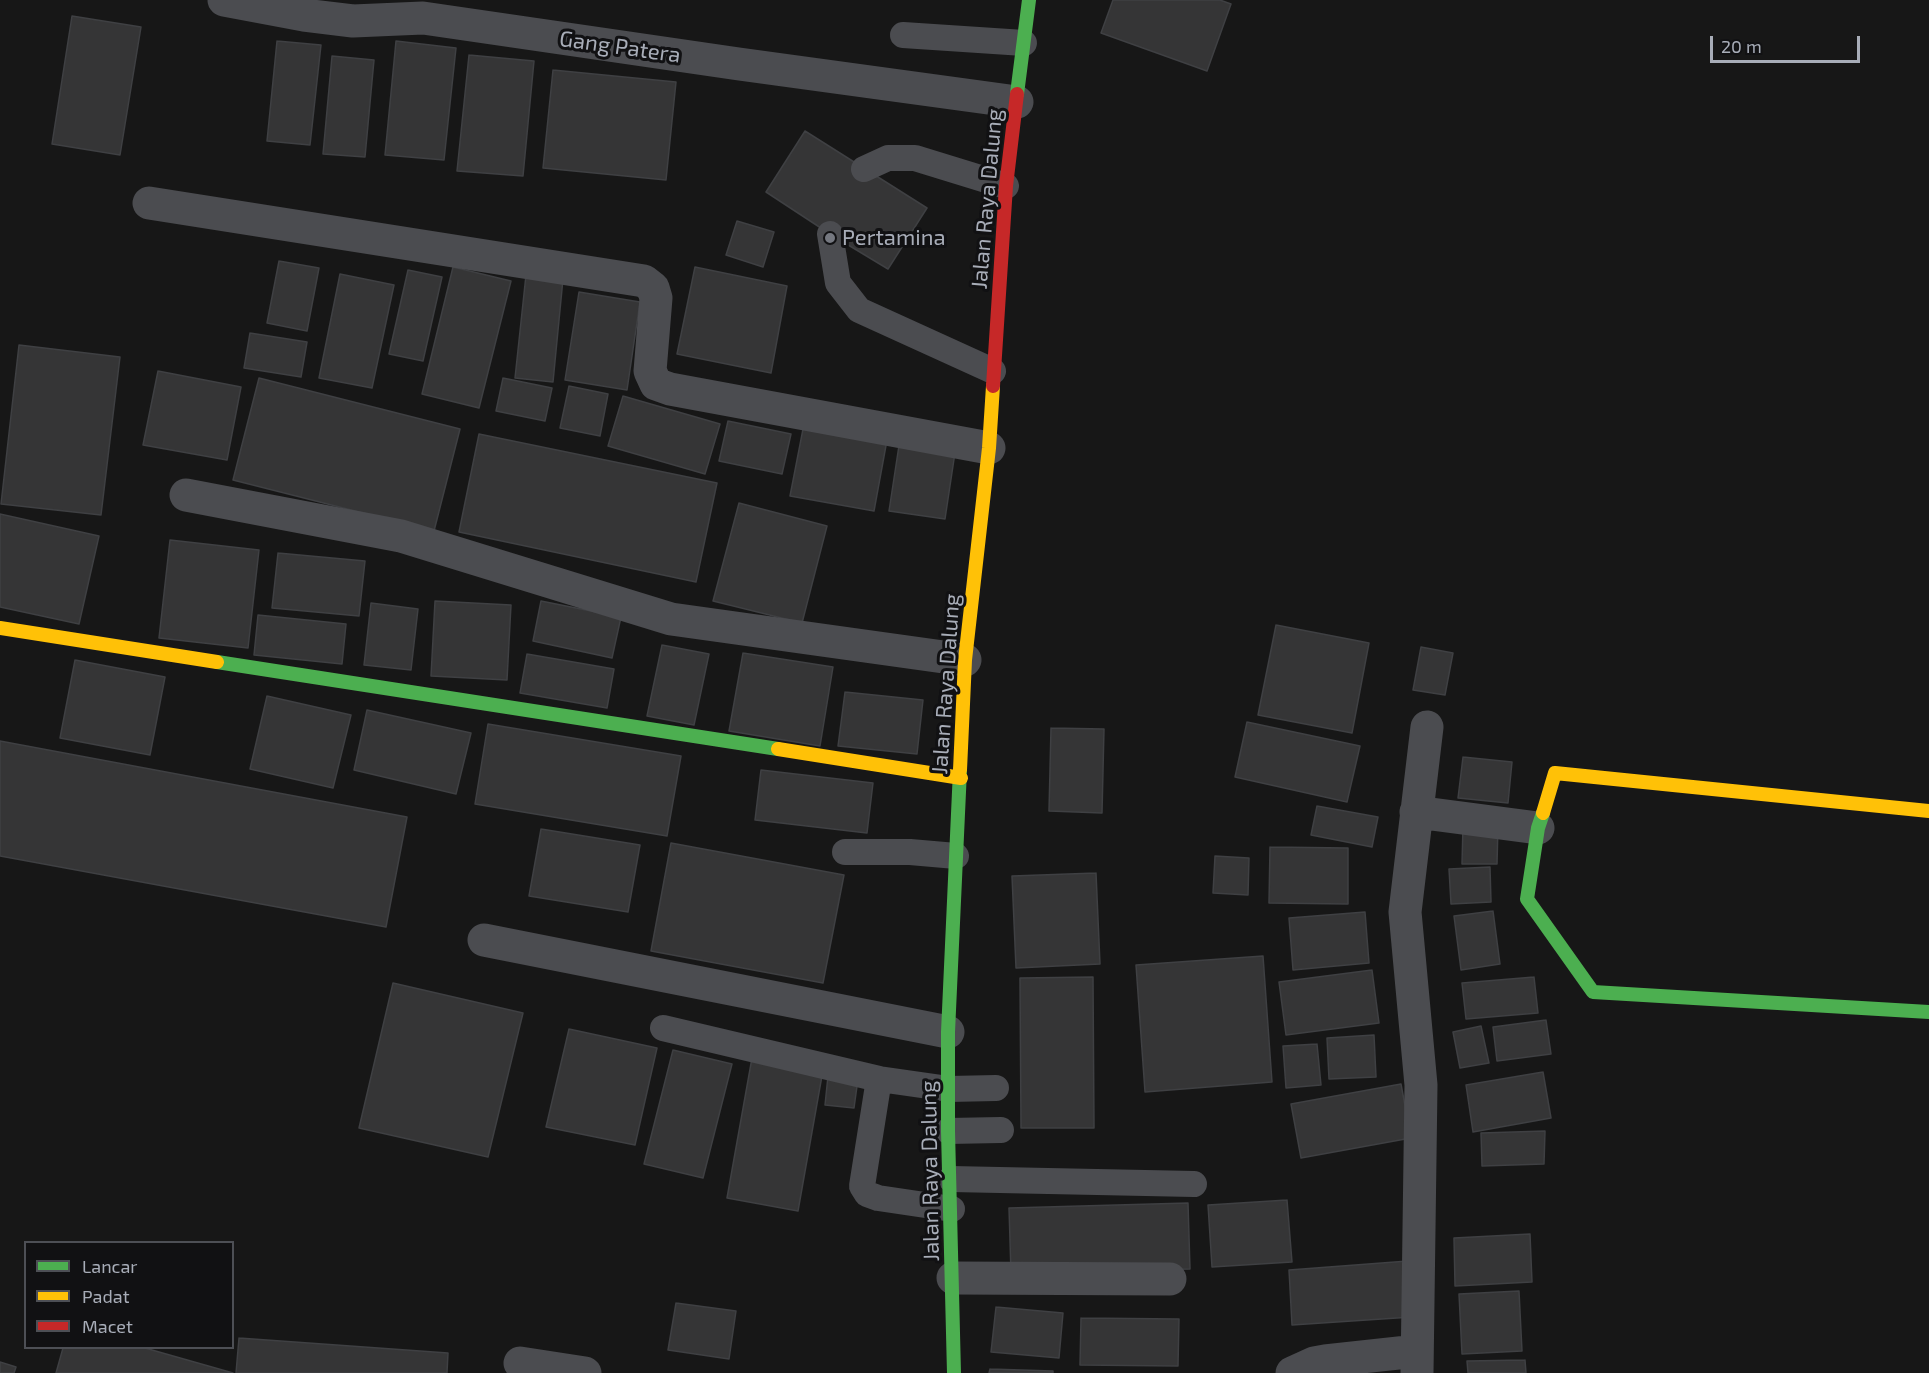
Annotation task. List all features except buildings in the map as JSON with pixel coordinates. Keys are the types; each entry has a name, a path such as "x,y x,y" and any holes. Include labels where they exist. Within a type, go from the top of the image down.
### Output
{"street":[{"name":"Gang Patera","path":"224,0 303,15 352,21 423,18 1017,102"},
{"name":"Jalan Raya Dalung","path":"954,1373 948,1032 965,660 989,448 1006,186 1029,0"},
{"path":"149,204 644,281 652,288 656,298 650,371 656,384 670,389 989,448"},
{"path":"186,495 401,536 671,619 965,660"},
{"path":"0,628 961,778"},
{"path":"1292,1373 1314,1363 1325,1361 1417,1362 1421,1085 1405,912 1427,727"},
{"path":"1929,811 1555,773 1538,828 1527,899 1593,992 1929,1012"},
{"path":"1416,812 1538,828"},
{"path":"484,940 948,1032"},
{"path":"953,1278 1170,1279"},
{"path":"520,1364 585,1373"}],"lane":[{"path":"903,35 1024,43"},
{"path":"864,169 888,158 915,158 1006,186"},
{"path":"830,234 838,282 859,310 993,372"},
{"path":"845,852 910,852 956,856"},
{"path":"663,1028 879,1079 949,1089 996,1088"},
{"path":"879,1079 862,1186 867,1194 878,1198 952,1209"},
{"path":"948,1131 1001,1130"},
{"path":"951,1179 1194,1184"}],"traffic: fast":[{"path":"1017,94 1029,0"},
{"path":"217,662 778,749"},
{"path":"954,1373 948,1032 960,770"},
{"path":"1543,813 1538,828 1527,899 1593,992 1929,1012"}],"traffic: slow":[{"path":"960,770 965,660 989,448 993,386"},
{"path":"0,628 217,662"},
{"path":"778,749 961,778"},
{"path":"1543,813 1555,773 1929,811"}],"traffic: jam":[{"path":"993,386 1006,186 1017,94"}],"place":[{"name":"Pertamina","path":"830,238"}]}
